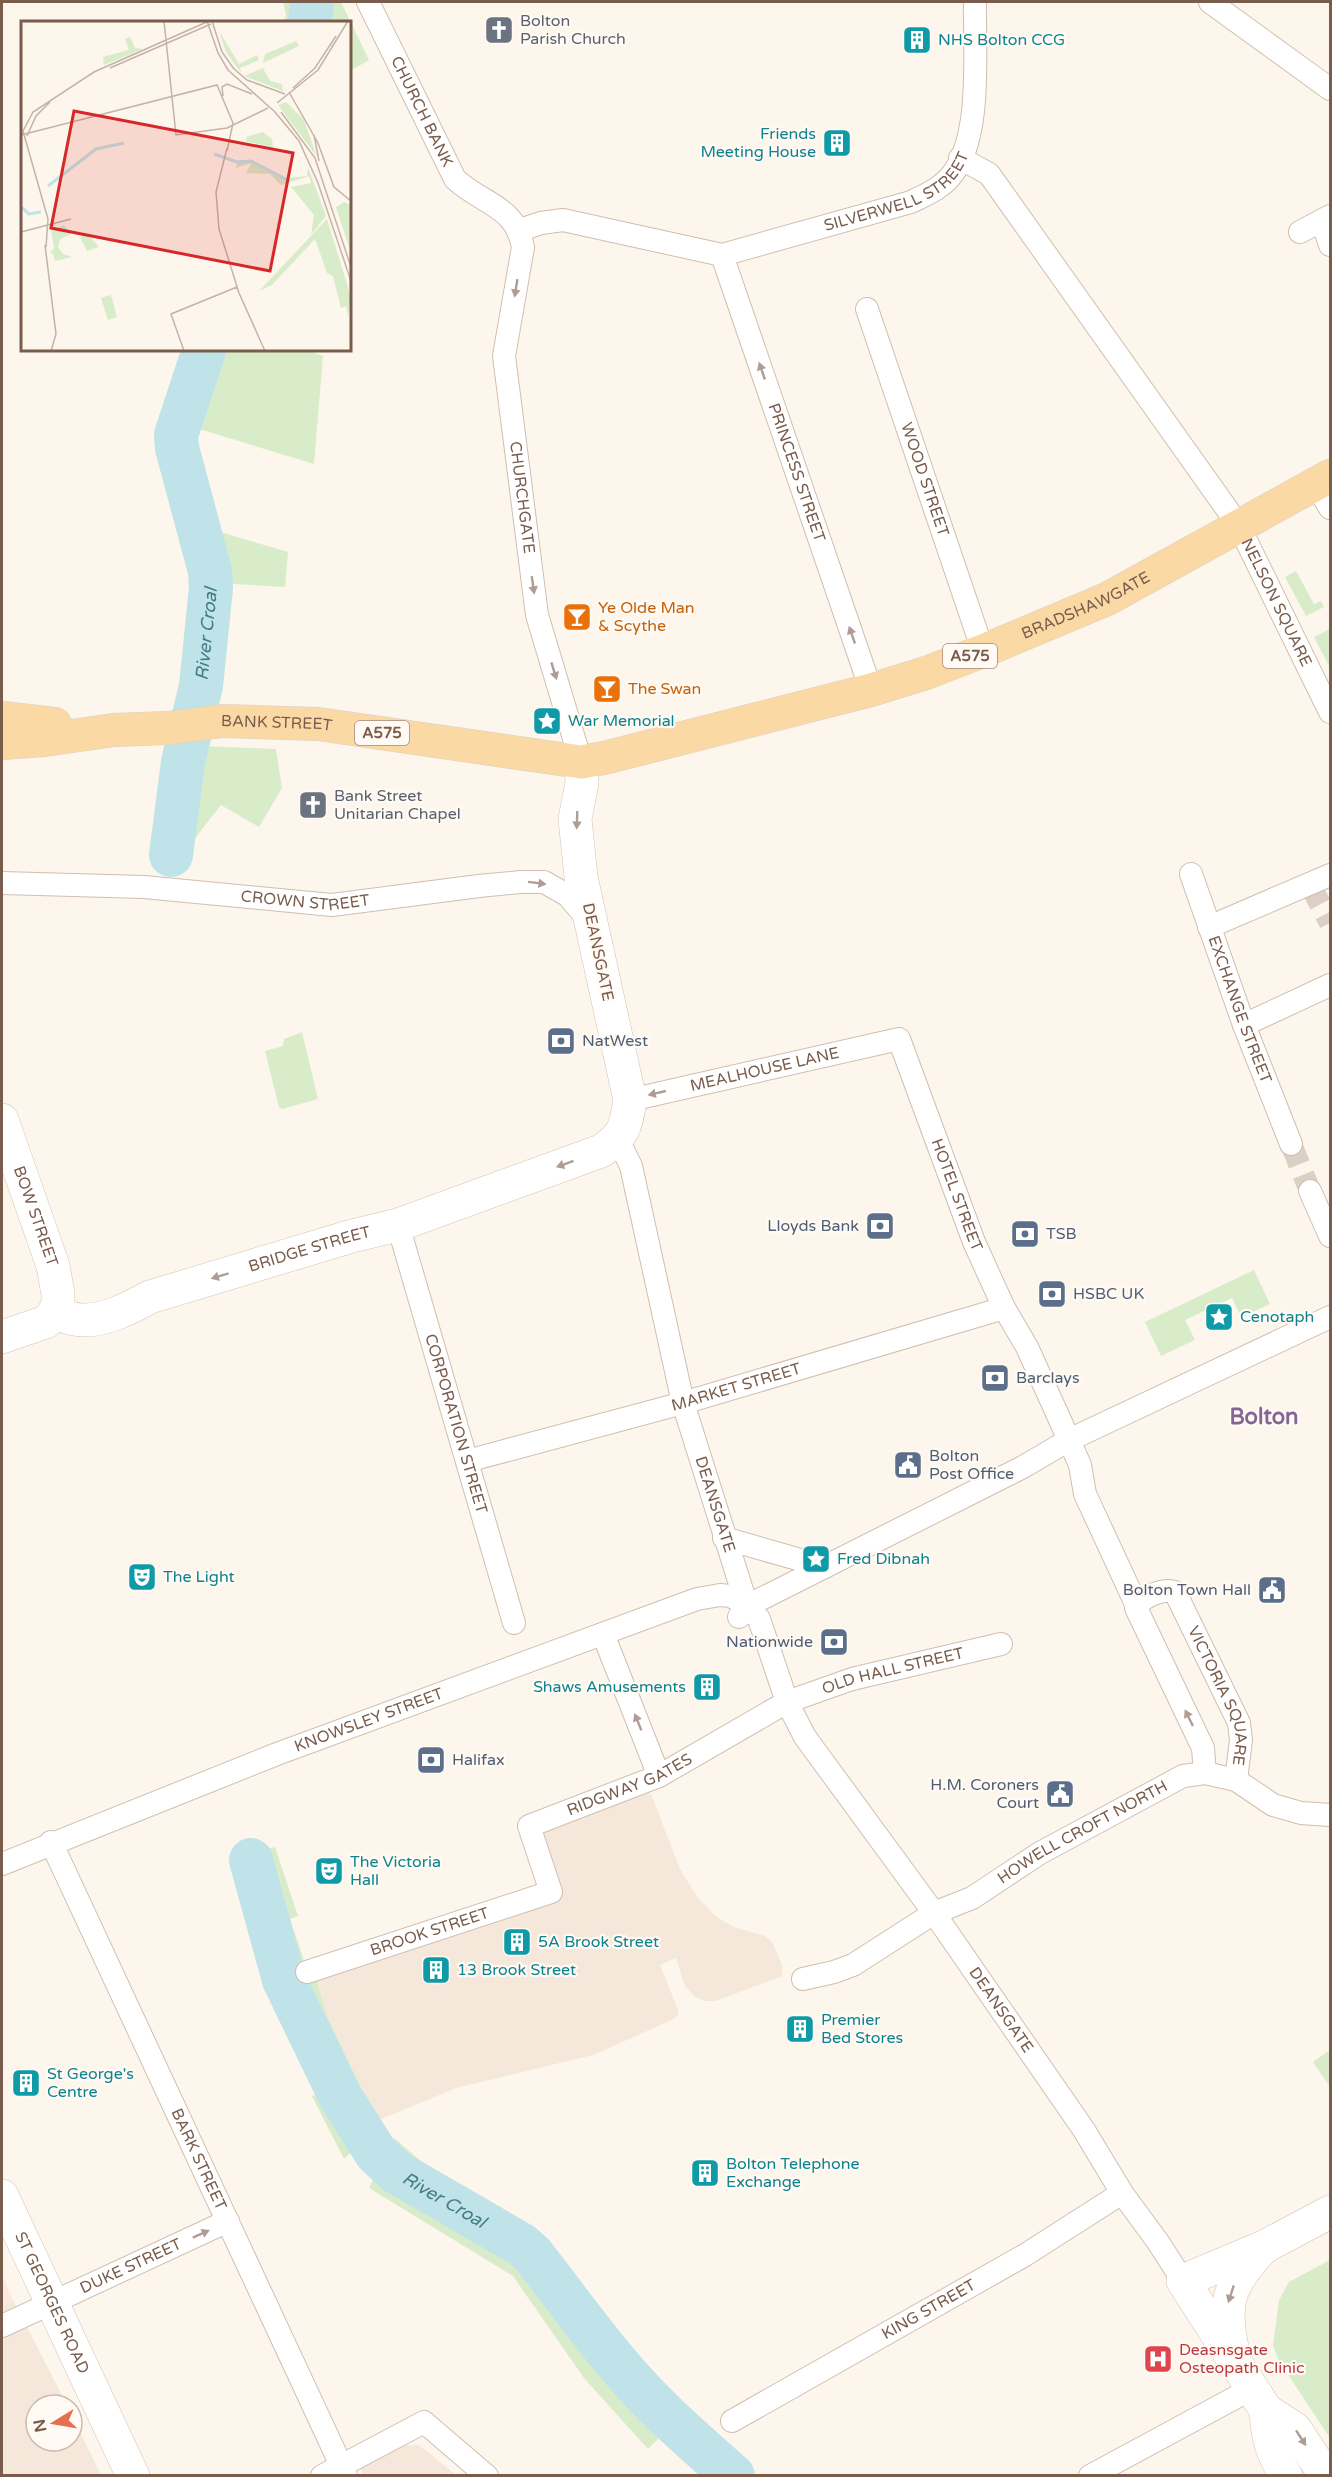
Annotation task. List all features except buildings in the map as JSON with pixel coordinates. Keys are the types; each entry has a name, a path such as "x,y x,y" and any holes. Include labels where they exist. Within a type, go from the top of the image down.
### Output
{"main road":[{"name":"BRADSHAWGATE","path":"581,762 871,690 926,673 1107,599 1239,526 1326,489"},
{"name":"A575","path":"2,718 114,730"},
{"name":"BANK STREET","path":"114,730 168,728 223,721 318,724 581,762"},
{"name":"A575","path":"2,743 44,740 114,730"}],"street":[{"name":"CHURCH BANK","path":"368,2 455,179 467,191 490,202 509,216 520,230"},
{"path":"960,158 974,120 975,2"},
{"path":"1210,2 1330,88"},
{"name":"SILVERWELL STREET","path":"520,230 541,223 563,220 722,255 911,202 933,191 951,177 960,158 989,174 1239,526"},
{"path":"1300,232 1326,219 1330,245"},
{"name":"CHURCHGATE","path":"520,230 523,247 504,356 537,615 581,762"},
{"name":"PRINCESS STREET","path":"722,255 871,690"},
{"name":"WOOD STREET","path":"867,309 983,651"},
{"name":"NELSON SQUARE","path":"1239,526 1330,712"},
{"name":"DEANSGATE","path":"581,762 582,783 575,819 581,877 630,1100 628,1117 618,1140 631,1166 683,1403 724,1538 742,1609 762,1626 788,1702 805,1737 878,1849 934,1912 1084,2130 1122,2193 1158,2242 1260,2399 1295,2429 1326,2475"},
{"name":"EXCHANGE STREET","path":"1191,874 1244,1025 1290,1131"},
{"path":"1209,927 1330,875"},
{"name":"CROWN STREET","path":"2,883 144,887 332,905 479,886 544,882 567,894 592,924"},
{"path":"1244,1025 1330,985"},
{"name":"MEALHOUSE LANE","path":"630,1100 899,1039"},
{"name":"HOTEL STREET","path":"899,1039 974,1242 1004,1308 1027,1347 1069,1440 1080,1465 1085,1494 1136,1604"},
{"name":"BOW STREET","path":"2,1120 57,1280 58,1304 54,1313"},
{"name":"BRIDGE STREET","path":"54,1313 81,1320 95,1319 129,1309 150,1297 352,1236 398,1225 601,1151 618,1140"},
{"path":"1310,1191 1330,1236"},
{"name":"CORPORATION STREET","path":"398,1225 514,1623"},
{"name":"MARKET STREET","path":"467,1461 683,1403 1004,1308"},
{"path":"2,1337 36,1327 46,1322 54,1313"},
{"path":"742,1609 1023,1467 1069,1440 1330,1317"},
{"path":"724,1538 825,1567"},
{"name":"VICTORIA SQUARE","path":"1205,1773 1203,1748 1136,1608 1136,1604 1155,1586 1175,1592 1239,1724 1241,1740 1236,1780"},
{"name":"KNOWSLEY STREET","path":"2,1864 51,1842 277,1754 698,1599 720,1595 731,1596 742,1609"},
{"path":"603,1634 660,1776"},
{"name":"OLD HALL STREET","path":"788,1702 852,1679 1001,1644"},
{"name":"RIDGWAY GATES","path":"551,1892 529,1826 660,1776 788,1702"},
{"name":"HOWELL CROFT NORTH","path":"802,1979 853,1965 934,1912 972,1898 1060,1841 1183,1776 1205,1773 1236,1780"},
{"path":"1236,1780 1273,1805 1301,1813 1330,1815"},
{"name":"BARK STREET","path":"51,1842 228,2222 337,2472"},
{"name":"BROOK STREET","path":"307,1972 551,1892"},
{"name":"KING STREET","path":"732,2421 1025,2255 1122,2193"},
{"name":"ST GEORGES ROAD","path":"2,2196 133,2475"},
{"path":"1183,2280 1264,2247 1330,2212"},
{"name":"DUKE STREET","path":"2,2326 52,2301 228,2222"},
{"path":"1235,2360 1227,2312 1230,2293 1238,2277 1264,2247"},
{"path":"1090,2475 1260,2399"},
{"name":"DEANSGATE","path":"1260,2399 1270,2447 1286,2475"},
{"path":"337,2472 423,2422 487,2475"}],"shaded area":[{"path":"644,1791 651,1794 680,1869 698,1898 718,1918 734,1927 765,1936 772,1942 782,1964 782,1976 716,2001 704,2001 695,1997 685,1986 676,1958 660,1965 678,2010 678,2015 674,2019 593,2055 456,2088 377,2121 327,2016 315,1974 560,1897 539,1828"},
{"path":"2,2275 13,2300 2,2306"},
{"path":"13,2300 61,2393 24,2393 24,2453 84,2453 84,2440 101,2475 2,2476 2,2306"},
{"path":"419,2445 456,2475 363,2475 359,2466 402,2446"}],"green space":[{"path":"283,2 341,2 350,21 283,21 286,15"},
{"path":"351,23 369,60 351,70"},
{"path":"190,351 309,351 323,356 314,464 196,428 191,438 220,532 288,552 285,587 197,582 200,567 162,438 191,358"},
{"path":"1296,571 1314,604 1321,601 1324,607 1306,616 1285,577"},
{"path":"1330,629 1330,668 1314,637"},
{"path":"204,746 276,749 282,788 259,827 221,805 195,838 166,838 172,770"},
{"path":"302,1032 318,1099 282,1109 279,1107 265,1051 283,1046 284,1039"},
{"path":"1254,1270 1270,1304 1241,1317 1232,1298 1185,1320 1195,1340 1161,1356 1145,1322"},
{"path":"275,1847 298,1916 290,1919 307,1969 315,1974 327,2016 380,2127 344,2159 312,2096 318,2094 271,1991 251,1909 234,1859"},
{"path":"1330,2050 1330,2087 1313,2062"},
{"path":"394,2138 471,2204 531,2231 552,2248 645,2380 686,2418 648,2449 584,2378 513,2276 369,2188"},
{"path":"1330,2260 1330,2438 1279,2361 1273,2346 1279,2300 1289,2282"}],"waterway":[{"name":"River Croal","path":"310,21 312,2"},
{"name":"River Croal","path":"171,855 183,762 201,686 211,588 210,571 177,448 176,435 204,351"},
{"name":"River Croal","path":"251,1860 284,1980 340,2096 376,2153 396,2172 522,2245 532,2254 600,2342 636,2384 676,2425 733,2476"}],"tunnel":[{"path":"1310,885 1330,923"},
{"path":"1291,1144 1310,1191"}],"place":[{"name":"Bolton Parish Church","path":"499,30"},
{"name":"NHS Bolton CCG","path":"917,40"},
{"name":"Friends Meeting House","path":"837,143"},
{"name":"Ye Olde Man & Scythe","path":"577,617"},
{"name":"The Swan","path":"607,689"},
{"name":"War Memorial","path":"547,721"},
{"name":"Bank Street Unitarian Chapel","path":"313,805"},
{"name":"NatWest","path":"561,1041"},
{"name":"Lloyds Bank","path":"880,1226"},
{"name":"TSB","path":"1025,1234"},
{"name":"HSBC UK","path":"1052,1294"},
{"name":"Cenotaph","path":"1219,1317"},
{"name":"Barclays","path":"995,1378"},
{"name":"Bolton Post Office","path":"908,1465"},
{"name":"Fred Dibnah","path":"816,1559"},
{"name":"The Light","path":"142,1577"},
{"name":"Bolton Town Hall","path":"1272,1590"},
{"name":"Nationwide","path":"834,1642"},
{"name":"Shaws Amusements","path":"707,1687"},
{"name":"Halifax","path":"431,1760"},
{"name":"H.M. Coroners Court","path":"1060,1794"},
{"name":"The Victoria Hall","path":"329,1871"},
{"name":"5A Brook Street","path":"517,1942"},
{"name":"13 Brook Street","path":"436,1970"},
{"name":"Premier Bed Stores","path":"800,2029"},
{"name":"St George's Centre","path":"26,2083"},
{"name":"Bolton Telephone Exchange","path":"705,2173"},
{"name":"Deasnsgate Osteopath Clinic","path":"1158,2359"}],"district":[{"name":"Bolton","path":"1264,1417"}]}
